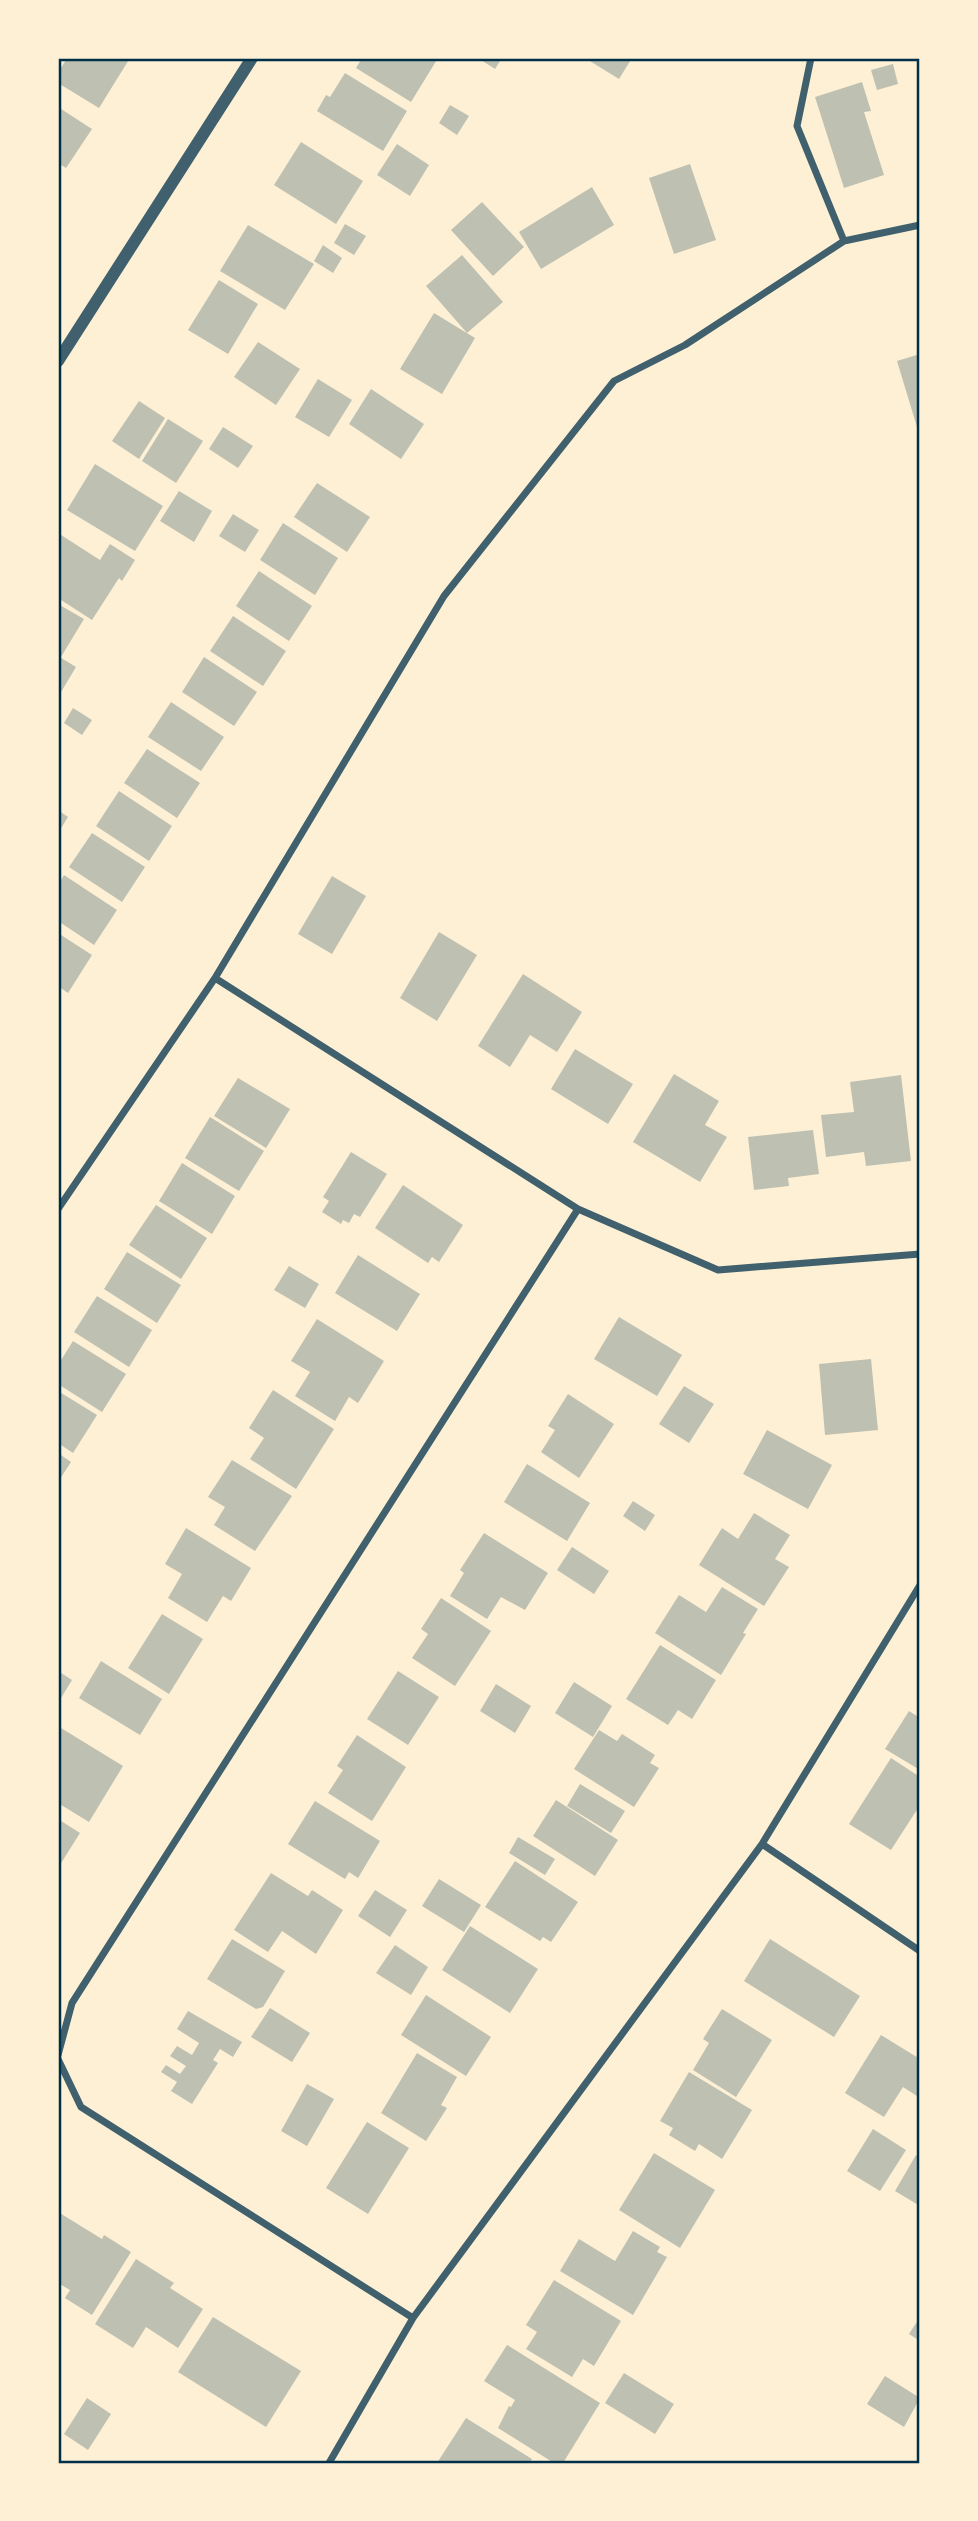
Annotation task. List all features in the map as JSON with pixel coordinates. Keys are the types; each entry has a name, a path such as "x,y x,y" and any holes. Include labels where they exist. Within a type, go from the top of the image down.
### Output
{"street":[{"path":"58,361 252,58"},
{"path":"811,58 797,126 844,241"},
{"path":"58,1209 215,978 444,596 614,381 685,345 844,241 920,225"},
{"path":"215,978 578,1209 718,1270 920,1255"},
{"path":"413,2318 81,2107 58,2057 72,2003 578,1209"},
{"path":"329,2463 413,2318 762,1844 920,1585"},
{"path":"762,1844 920,1951"}],"building":[{"path":"67,58 130,58 99,108 58,83 58,73"},
{"path":"362,58 438,58 411,102 356,68"},
{"path":"478,58 502,58 495,69"},
{"path":"585,58 632,58 619,79"},
{"path":"893,64 898,84 877,90 871,70"},
{"path":"345,73 407,111 383,151 317,111 326,95 330,97"},
{"path":"862,82 871,111 864,112 884,175 844,188 815,97"},
{"path":"450,105 469,116 457,135 439,123"},
{"path":"58,107 92,129 66,168 58,163"},
{"path":"301,142 363,181 336,224 274,185"},
{"path":"397,144 429,165 410,196 377,175"},
{"path":"690,164 716,240 674,254 649,178"},
{"path":"592,187 614,225 541,269 519,232"},
{"path":"482,202 524,247 493,276 451,230"},
{"path":"345,224 366,236 354,255 334,243"},
{"path":"248,225 314,264 285,310 220,271"},
{"path":"323,245 342,258 333,273 314,261"},
{"path":"462,255 503,302 467,333 426,286"},
{"path":"219,280 258,304 228,354 188,330"},
{"path":"434,313 475,338 442,394 400,369"},
{"path":"258,342 300,369 276,405 234,377"},
{"path":"920,354 920,426 917,427 897,361"},
{"path":"318,379 352,400 329,437 295,417"},
{"path":"371,389 424,424 401,459 349,424"},
{"path":"139,401 165,418 139,459 112,441"},
{"path":"168,419 203,441 176,483 142,461"},
{"path":"223,427 253,446 238,468 209,449"},
{"path":"95,464 163,506 135,551 67,510"},
{"path":"317,483 370,517 347,552 294,517"},
{"path":"179,491 212,511 194,542 160,521"},
{"path":"233,514 259,530 245,552 219,536"},
{"path":"283,523 338,558 315,595 260,560"},
{"path":"58,533 100,560 110,544 135,560 122,581 119,578 92,620 58,598"},
{"path":"259,571 312,606 289,641 236,606"},
{"path":"58,604 84,619 61,657 58,655"},
{"path":"233,616 286,651 263,686 210,651"},
{"path":"58,656 76,667 61,692 58,690"},
{"path":"204,657 257,692 234,726 182,692"},
{"path":"171,702 224,737 201,771 148,737"},
{"path":"73,708 92,720 82,735 64,723"},
{"path":"147,749 200,783 177,818 124,783"},
{"path":"119,791 172,826 149,861 96,826"},
{"path":"58,810 68,817 58,833"},
{"path":"92,833 145,867 122,902 69,867"},
{"path":"64,875 117,910 94,945 58,921 58,885"},
{"path":"332,876 366,896 332,954 298,934"},
{"path":"439,932 477,955 437,1021 400,998"},
{"path":"58,933 92,955 68,993 58,986"},
{"path":"523,974 582,1012 557,1052 530,1035 510,1067 478,1046"},
{"path":"575,1049 633,1084 608,1124 551,1089"},
{"path":"674,1074 719,1101 705,1125 727,1137 700,1182 633,1142"},
{"path":"901,1075 911,1161 866,1166 864,1152 826,1157 821,1115 854,1112 850,1082"},
{"path":"238,1078 290,1109 266,1148 214,1116"},
{"path":"210,1117 264,1151 239,1191 185,1158"},
{"path":"813,1130 819,1174 788,1178 789,1186 754,1190 748,1137"},
{"path":"351,1152 387,1174 360,1217 354,1214 349,1223 343,1220 341,1224 322,1212 329,1201 323,1197"},
{"path":"182,1163 235,1196 212,1234 159,1201"},
{"path":"403,1185 463,1225 439,1262 432,1257 428,1263 375,1228"},
{"path":"156,1205 207,1238 181,1279 129,1245"},
{"path":"127,1252 181,1285 157,1323 104,1289"},
{"path":"358,1255 420,1294 397,1331 335,1293"},
{"path":"289,1266 319,1284 305,1308 274,1290"},
{"path":"97,1296 152,1330 129,1367 74,1332"},
{"path":"619,1317 682,1355 657,1396 594,1359"},
{"path":"317,1319 384,1361 358,1403 349,1397 335,1421 295,1396 310,1372 291,1361"},
{"path":"73,1341 126,1374 102,1412 58,1384 58,1365"},
{"path":"871,1359 878,1430 825,1435 819,1364"},
{"path":"684,1386 714,1404 689,1443 659,1424"},
{"path":"273,1390 334,1429 296,1489 250,1459 264,1438 249,1428"},
{"path":"58,1391 97,1415 73,1453 58,1443"},
{"path":"568,1394 614,1424 579,1478 541,1452 555,1430 548,1426"},
{"path":"767,1430 832,1465 808,1509 743,1474"},
{"path":"58,1453 71,1462 58,1482"},
{"path":"232,1460 292,1496 255,1551 214,1525 225,1507 208,1497"},
{"path":"527,1464 590,1503 567,1541 504,1502"},
{"path":"633,1501 655,1515 645,1531 623,1516"},
{"path":"754,1513 790,1535 775,1559 789,1567 764,1606 699,1565 722,1528 738,1539"},
{"path":"186,1528 251,1568 231,1601 223,1596 207,1622 168,1598 182,1574 165,1564"},
{"path":"484,1533 548,1573 525,1610 501,1597 487,1619 450,1596 464,1573 460,1570"},
{"path":"572,1547 609,1571 594,1594 557,1570"},
{"path":"722,1587 758,1609 721,1675 655,1633 679,1595 706,1612"},
{"path":"441,1598 491,1631 455,1686 412,1658 428,1634 421,1629"},
{"path":"162,1614 203,1639 169,1694 128,1668"},
{"path":"660,1645 716,1680 692,1719 678,1710 668,1725 626,1699"},
{"path":"101,1661 162,1699 140,1735 79,1698"},
{"path":"58,1671 72,1680 58,1703"},
{"path":"398,1671 439,1697 408,1745 367,1719"},
{"path":"574,1682 612,1706 593,1737 555,1713"},
{"path":"496,1684 531,1706 515,1733 480,1711"},
{"path":"909,1711 920,1718 920,1770 885,1749"},
{"path":"61,1728 123,1766 89,1822 58,1803 58,1733"},
{"path":"599,1730 617,1741 622,1734 655,1755 650,1763 659,1768 634,1807 574,1769"},
{"path":"357,1735 406,1767 372,1821 328,1793 343,1770 337,1766"},
{"path":"891,1758 920,1777 920,1805 891,1850 849,1824"},
{"path":"580,1784 625,1811 611,1833 567,1806"},
{"path":"556,1800 618,1840 595,1876 533,1836"},
{"path":"315,1801 380,1841 358,1878 349,1872 345,1879 288,1844"},
{"path":"58,1819 80,1833 58,1868"},
{"path":"518,1837 555,1859 545,1875 509,1853"},
{"path":"515,1861 578,1902 551,1942 543,1937 540,1941 485,1907"},
{"path":"271,1873 308,1896 312,1890 343,1910 316,1954 282,1931 268,1952 234,1930"},
{"path":"439,1879 481,1905 464,1932 422,1906"},
{"path":"375,1890 407,1910 390,1937 358,1916"},
{"path":"470,1926 538,1969 510,2013 442,1970"},
{"path":"232,1939 285,1971 263,2007 256,2009 207,1979"},
{"path":"770,1939 860,1996 834,2037 744,1981"},
{"path":"395,1945 428,1967 411,1995 376,1973"},
{"path":"426,1995 491,2037 466,2076 401,2035"},
{"path":"270,2008 310,2033 292,2062 251,2037"},
{"path":"722,2009 772,2040 736,2097 693,2070 709,2043 703,2039"},
{"path":"188,2011 242,2042 233,2057 220,2049 213,2060 218,2063 192,2104 171,2091 177,2082 161,2072 166,2065 180,2074 186,2066 170,2056 177,2046 192,2055 199,2043 177,2029"},
{"path":"881,2035 920,2059 920,2098 903,2087 884,2117 845,2093"},
{"path":"417,2053 457,2077 441,2105 447,2108 426,2141 381,2113"},
{"path":"689,2072 752,2110 722,2159 699,2144 695,2151 669,2135 673,2128 660,2121"},
{"path":"307,2084 334,2099 307,2146 281,2131"},
{"path":"367,2122 409,2148 368,2214 326,2188"},
{"path":"873,2129 906,2150 880,2191 847,2171"},
{"path":"654,2153 715,2190 680,2248 619,2210"},
{"path":"916,2155 920,2157 920,2206 895,2191"},
{"path":"58,2212 102,2239 104,2235 131,2252 92,2315 65,2298 70,2290 58,2283"},
{"path":"633,2231 660,2247 657,2252 667,2257 633,2315 560,2271 579,2239 615,2261"},
{"path":"136,2259 174,2283 170,2288 203,2309 178,2348 146,2327 133,2348 95,2324"},
{"path":"554,2280 621,2321 594,2366 583,2359 572,2377 526,2349 537,2332 526,2325"},
{"path":"213,2317 301,2371 266,2427 178,2372"},
{"path":"920,2317 920,2341 909,2334"},
{"path":"507,2345 600,2403 563,2463 554,2463 498,2428 515,2400 484,2381"},
{"path":"624,2373 674,2404 655,2434 605,2403"},
{"path":"885,2376 920,2398 904,2427 867,2404"},
{"path":"87,2398 111,2414 88,2450 64,2434"},
{"path":"466,2418 532,2459 530,2463 437,2463"}]}
